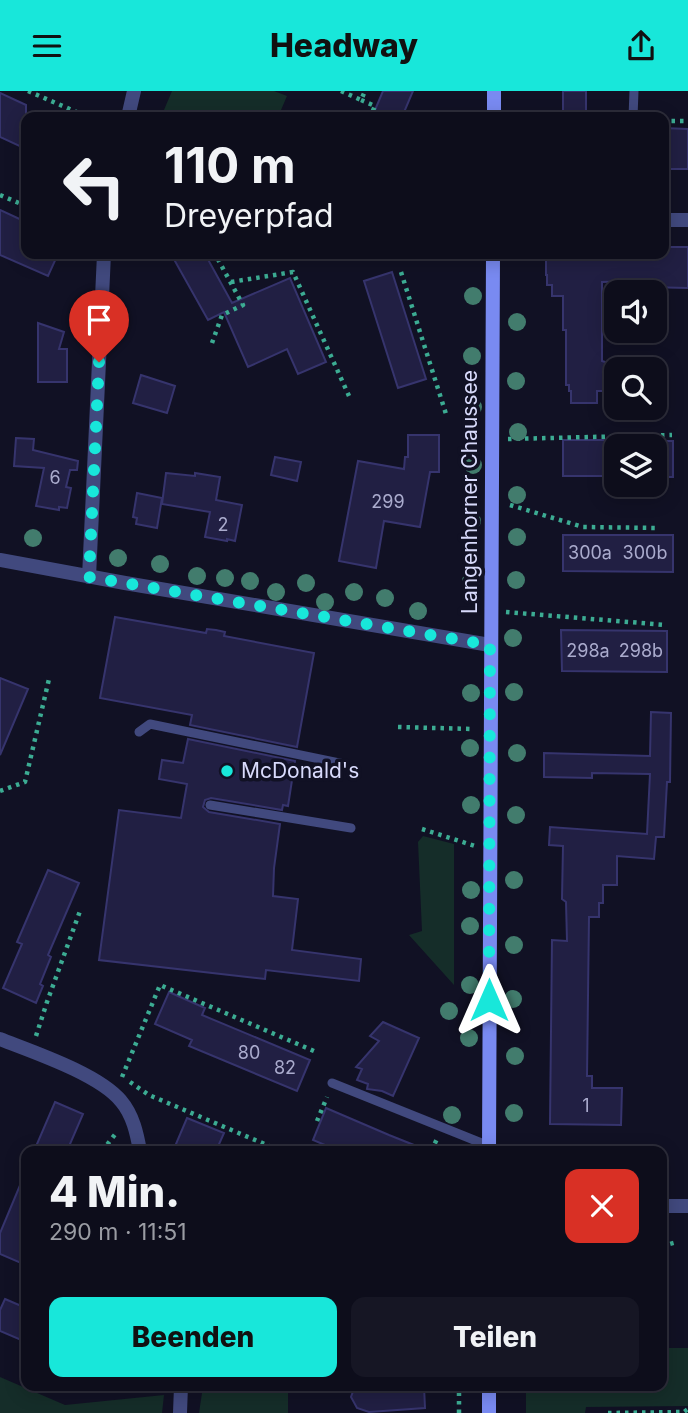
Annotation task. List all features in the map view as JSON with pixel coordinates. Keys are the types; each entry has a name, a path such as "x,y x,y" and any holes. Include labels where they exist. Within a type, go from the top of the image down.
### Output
{"main road":[{"path":"494,91 494,112"},
{"name":"Langenhorner Chaussee","path":"489,1146 493,259"},
{"path":"489,1391 489,1413"}],"street":[{"path":"129,112 134,91"},
{"path":"669,220 688,220"},
{"path":"89,577 104,259"},
{"path":"0,560 490,645"},
{"path":"0,1038 107,1087 131,1115 139,1146"},
{"path":"667,1206 688,1206"},
{"path":"180,1413 181,1391"}],"lane":[{"path":"633,112 634,91"},
{"path":"139,732 150,724 344,764"},
{"path":"210,805 351,828"},
{"path":"332,1083 482,1146"}],"path":[{"path":"28,91 76,112"},
{"path":"341,91 375,106 372,112"},
{"path":"361,100 365,91"},
{"path":"669,121 688,121"},
{"path":"0,195 21,204"},
{"path":"212,344 222,315 243,305 218,259"},
{"path":"231,282 293,271 349,396"},
{"path":"401,272 446,414"},
{"path":"492,439 672,435"},
{"path":"491,499 583,527 659,528"},
{"path":"491,610 666,625"},
{"path":"0,791 25,782 50,679"},
{"path":"398,727 490,729"},
{"path":"422,829 490,852"},
{"path":"32,1052 80,911"},
{"path":"122,1077 160,985 314,1051"},
{"path":"110,1072 149,1095 269,1146"},
{"path":"434,1146 437,1138"},
{"path":"667,1245 677,1243"},
{"path":"458,1413 459,1391"},
{"path":"608,1413 684,1412 688,1409"}],"green space":[{"path":"172,91 274,91 287,96 280,112 163,112"},
{"path":"423,836 454,844 454,985 409,935 422,931 418,842"},
{"path":"667,1348 688,1348 688,1406 586,1407 585,1413 526,1413 526,1391 667,1391"},
{"path":"0,1377 21,1386 21,1391 32,1391 65,1405 164,1395 162,1413 0,1413"},
{"path":"288,1391 288,1413 199,1413 202,1393"}],"building":[{"path":"383,91 413,91 404,112 374,112"},
{"path":"563,91 586,91 586,112 563,112"},
{"path":"0,93 26,105 26,112 21,112 21,147 0,137"},
{"path":"669,128 688,129 688,169 669,169"},
{"path":"0,210 21,220 21,259 56,259 48,276 0,255"},
{"path":"669,247 688,247 688,288 667,288 667,280 602,282 604,391 597,391 597,403 571,403 571,391 569,385 566,385 563,296 552,296 552,285 547,285 546,259 669,259"},
{"path":"174,259 208,259 232,303 290,278 326,362 298,374 287,349 248,367 224,312 208,320"},
{"path":"392,272 426,379 398,388 364,281"},
{"path":"38,323 64,332 59,349 67,349 67,382 38,382"},
{"path":"141,375 175,386 167,413 133,403"},
{"path":"408,435 439,435 439,472 430,472 420,527 384,521 376,568 339,561 358,461 404,469 405,457 408,457"},
{"path":"16,438 34,439 33,450 78,461 77,470 70,470 66,487 71,488 67,508 59,507 59,510 36,506 44,468 14,466"},
{"path":"563,440 604,440 604,476 563,476"},
{"path":"667,441 673,441 673,477 667,477"},
{"path":"275,457 301,462 297,481 271,475"},
{"path":"166,473 195,476 195,473 220,477 216,500 242,505 235,541 205,537 210,512 162,504"},
{"path":"137,493 162,498 157,528 136,524 137,518 133,517"},
{"path":"563,535 673,535 673,572 563,571"},
{"path":"115,617 206,633 207,629 216,630 225,632 224,636 314,653 297,747 190,725 192,715 100,698"},
{"path":"561,630 667,631 667,672 562,671"},
{"path":"0,678 28,689 0,755"},
{"path":"651,712 671,713 670,782 667,782 664,837 656,837 654,859 617,856 617,885 603,885 603,903 599,903 599,917 589,917 587,1076 592,1076 592,1088 622,1088 621,1125 550,1124 552,940 567,941 566,902 562,899 563,846 549,845 550,827 647,834 650,774 592,773 592,778 544,777 544,753 650,756"},
{"path":"188,739 295,761 288,806 283,805 282,810 211,798 205,800 203,807 209,812 280,824 273,896 298,899 292,950 361,959 359,981 266,970 265,979 99,960 119,810 181,818 187,784 159,779 162,760 183,763"},
{"path":"48,870 79,883 48,955 51,957 36,1003 3,988 22,944 17,942"},
{"path":"169,992 205,1008 202,1015 310,1060 297,1091 189,1046 192,1040 155,1024"},
{"path":"383,1022 419,1038 393,1096 367,1089 368,1084 357,1080 362,1069 356,1067 379,1041 370,1036"},
{"path":"55,1102 83,1114 69,1146 36,1146"},
{"path":"326,1108 416,1146 327,1146 313,1140"},
{"path":"187,1118 224,1133 218,1146 175,1146"},
{"path":"21,1183 21,1263 0,1254 0,1233"},
{"path":"5,1299 21,1306 21,1340 0,1331 0,1310"},
{"path":"353,1391 424,1391 425,1408 369,1412 357,1408 351,1397"}],"place":[{"name":"McDonald's","path":"227,771"}],"route":[{"path":"99,362 89,577 490,645 489,1000"}]}
